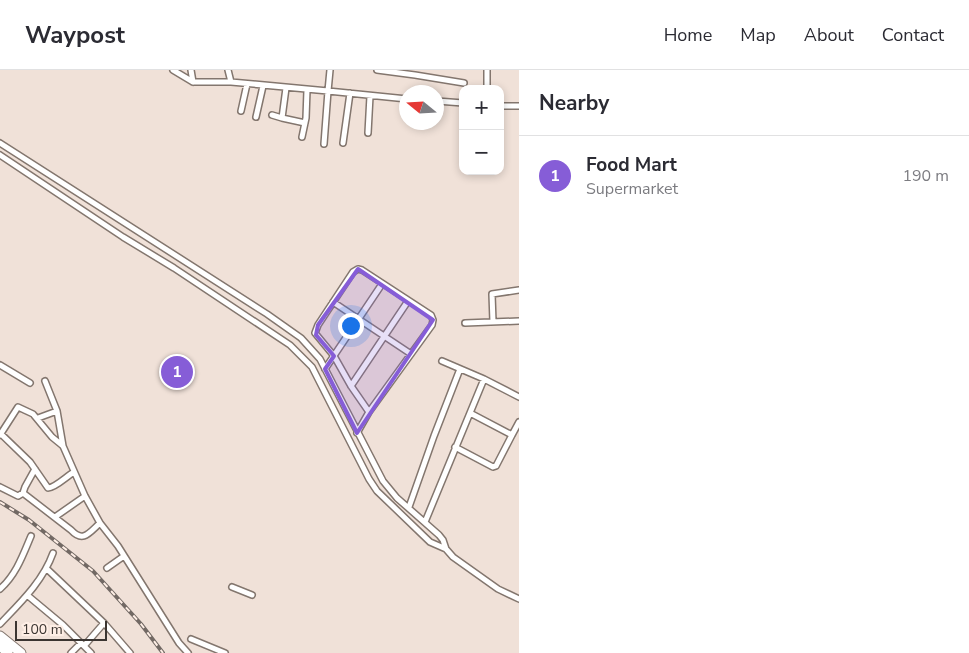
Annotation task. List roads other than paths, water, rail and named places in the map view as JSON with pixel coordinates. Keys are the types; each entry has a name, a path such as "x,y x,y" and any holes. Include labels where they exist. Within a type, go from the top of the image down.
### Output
{"highway":[{"path":"0,636 21,653"},
{"path":"0,646 8,653"}],"street":[{"path":"173,70 193,82 231,82 399,98"},
{"path":"191,70 193,82"},
{"path":"228,70 231,82"},
{"path":"324,144 330,70"},
{"path":"377,70 415,74 464,83"},
{"path":"487,70 487,85"},
{"path":"241,111 247,84"},
{"path":"256,117 263,86"},
{"path":"282,118 286,88"},
{"path":"302,137 305,123 307,90"},
{"path":"343,143 350,93"},
{"path":"368,132 370,96"},
{"path":"444,102 459,103"},
{"path":"504,106 519,106"},
{"path":"272,115 305,123"},
{"path":"0,143 308,344 320,359 383,481 397,498 443,540 446,549"},
{"path":"0,155 123,237 174,268 300,353 312,367 369,479 377,491 430,542 446,549 498,589 519,599"},
{"path":"357,433 369,412 432,325 433,320 431,315 362,270 354,270 315,332 334,356 369,412"},
{"path":"325,369 382,284"},
{"path":"493,322 492,294 519,290"},
{"path":"351,386 408,301"},
{"path":"333,302 411,354"},
{"path":"465,323 519,321"},
{"path":"442,360 519,397"},
{"path":"0,365 30,384"},
{"path":"409,508 460,369"},
{"path":"425,522 484,379"},
{"path":"45,381 57,412 63,446 85,496 100,523 124,556 178,643 188,653"},
{"path":"63,446 52,437 34,414 18,407 0,435 35,469 48,488 51,489 74,472"},
{"path":"38,418 57,412"},
{"path":"470,413 512,435"},
{"path":"455,447 493,467 496,466 519,422"},
{"path":"24,493 25,487 35,469"},
{"path":"0,487 18,496 24,493"},
{"path":"24,493 77,536 87,535 100,523"},
{"path":"55,517 85,496"},
{"path":"0,589 21,562 31,536"},
{"path":"0,624 47,570 53,553"},
{"path":"106,568 124,556"},
{"path":"47,570 104,623 130,653"},
{"path":"232,587 252,594"},
{"path":"27,595 91,653"},
{"path":"71,653 104,623"},
{"path":"191,639 225,653"}],"railway":[{"path":"0,502 29,520 93,571 141,624 163,653"}],"place":[{"name":"Food Mart","path":"177,372"}]}
